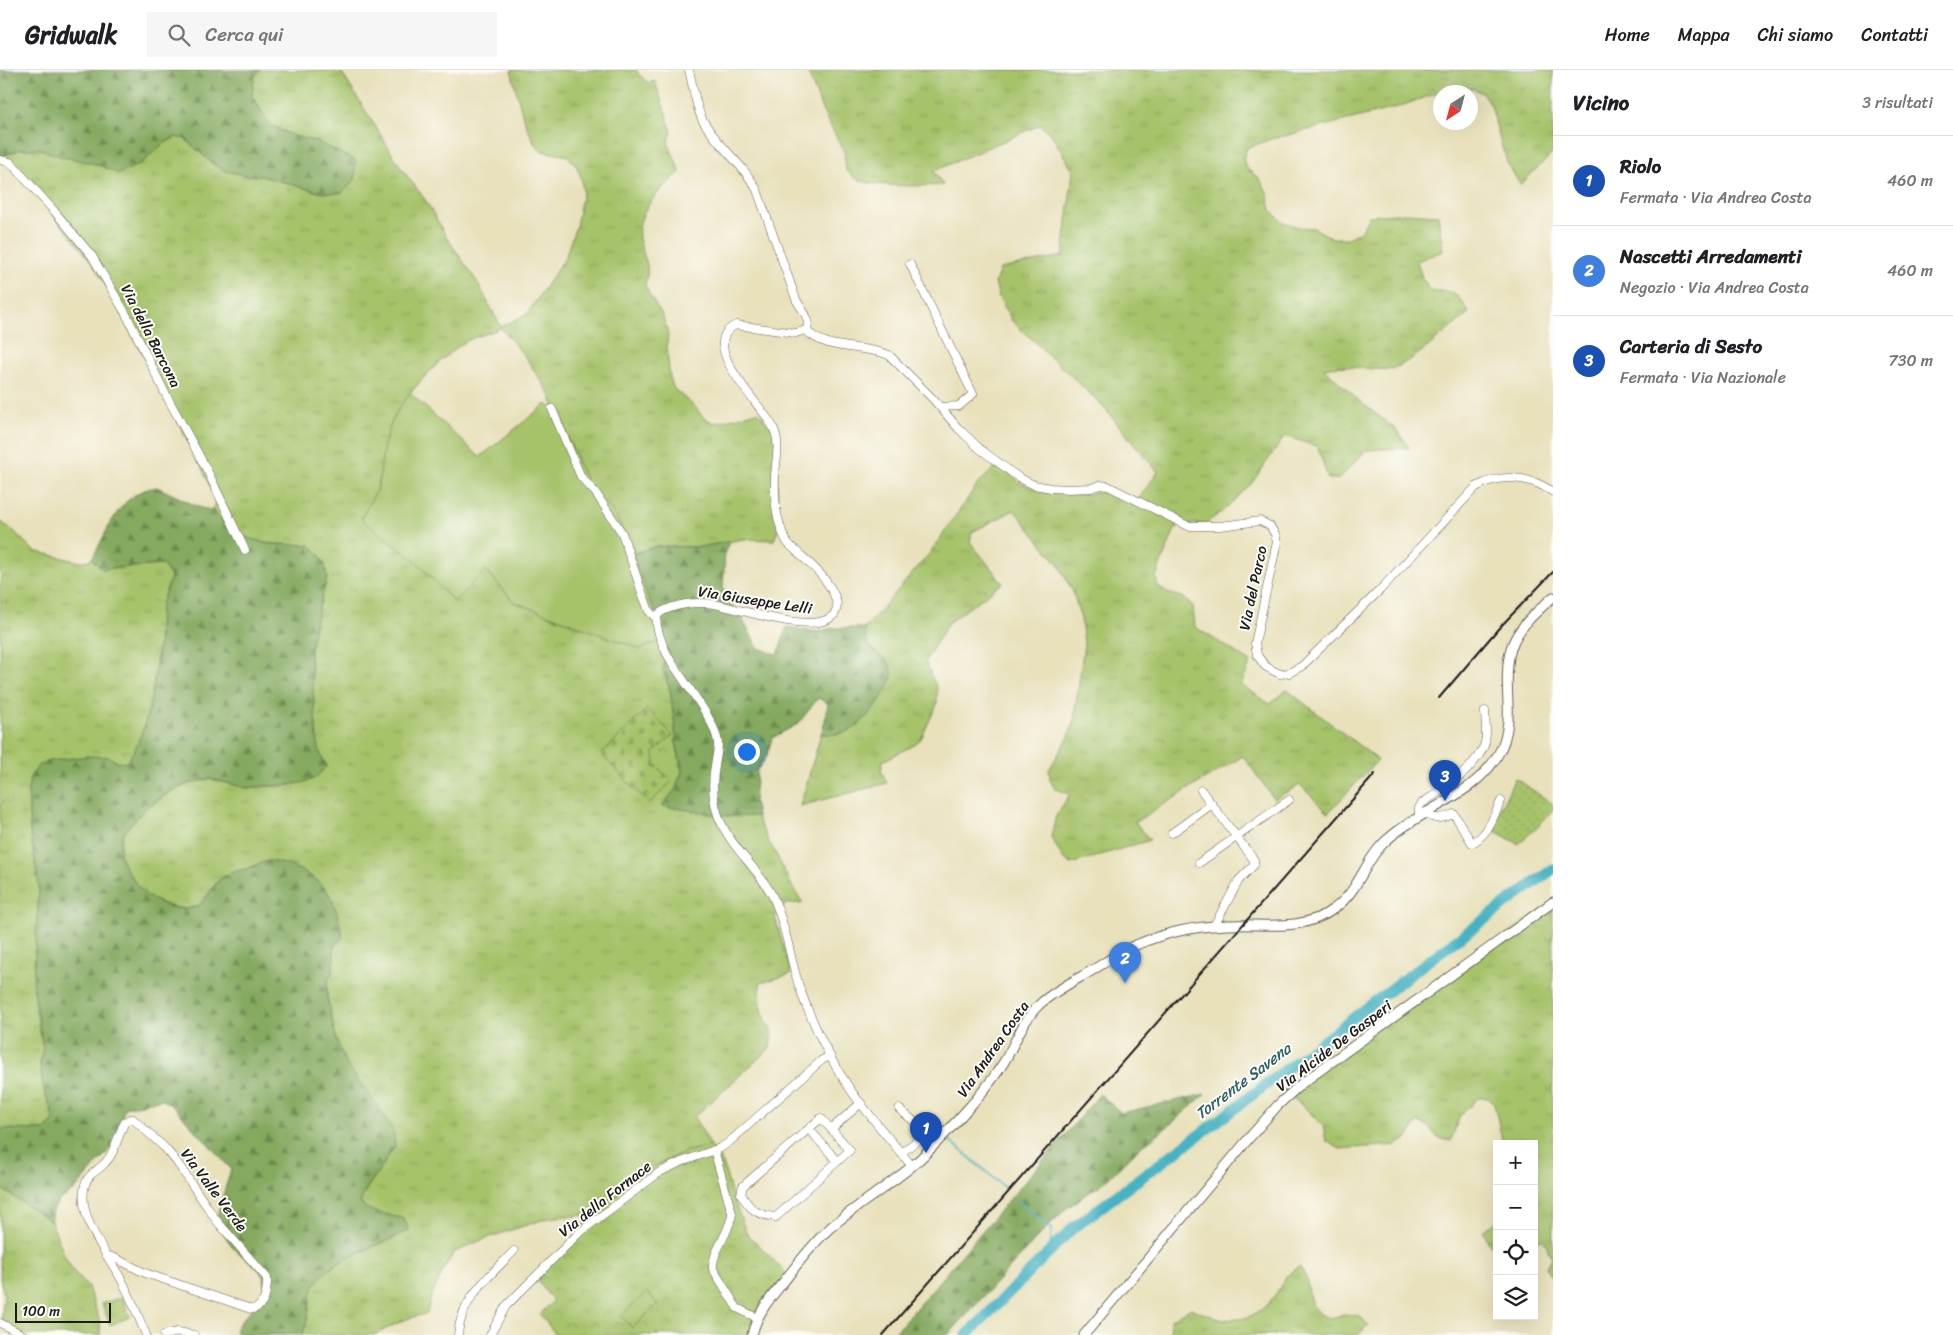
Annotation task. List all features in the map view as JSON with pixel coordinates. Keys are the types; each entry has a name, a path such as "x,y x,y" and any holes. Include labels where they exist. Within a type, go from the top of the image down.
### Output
{"main road":[{"name":"Via Andrea Costa","path":"752,1335 757,1318 815,1242 912,1166 938,1141 990,1083 1005,1060 1025,1022 1041,1003 1134,946 1159,936 1214,926 1278,927 1308,922 1322,917 1347,898 1377,850 1388,838 1422,814 1472,784 1484,773 1499,753 1507,730 1507,665 1509,649 1517,632 1524,623 1553,597"},
{"name":"Via Alcide De Gasperi","path":"1084,1335 1278,1105 1301,1084 1553,902"}],"street":[{"path":"690,70 697,104 703,120 757,190 797,302 809,320 806,330"},
{"name":"Via della Barcona","path":"0,160 10,162 56,212 92,256 126,314 166,395 207,470 245,550"},
{"path":"910,264 973,394 959,406 940,407"},
{"name":"Via Giuseppe Lelli","path":"657,619 662,611 692,603 716,605 780,620 808,623 826,622 836,610 836,598 827,583 787,542 783,535 778,520 775,476 778,452 777,440 767,418 736,378 724,347 726,333 736,325 742,324 796,333 806,330"},
{"name":"Via del Parco","path":"806,330 817,339 830,344 881,351 889,355 980,449 1004,468 1034,485 1069,490 1100,485 1108,486 1188,526 1220,526 1260,521 1270,526 1277,542 1255,643 1257,655 1265,666 1280,674 1289,673 1310,659 1380,590 1476,487 1490,480 1514,477 1534,482 1553,492"},
{"path":"552,408 581,477 595,492 622,534 649,611 657,619 659,634 667,654 715,733 718,743 713,791 721,823 727,835 764,882 773,898 781,919 801,990 830,1056 860,1103 912,1166"},
{"path":"1485,711 1485,739 1480,752 1460,776 1422,803 1419,808 1422,814 1438,819 1454,814 1472,843 1483,836 1488,830 1501,800"},
{"path":"1201,790 1254,860 1254,865 1239,880 1214,926"},
{"path":"1199,863 1289,800"},
{"path":"1172,832 1212,804"},
{"name":"Via della Fornace","path":"490,1335 506,1306 578,1234 660,1172 728,1143 822,1060 830,1056"},
{"path":"831,1128 860,1103"},
{"path":"898,1109 926,1134 938,1141"},
{"path":"821,1118 831,1128 850,1150 776,1217 763,1216 757,1213 741,1194 743,1186 821,1118"},
{"name":"Via Valle Verde","path":"106,1255 145,1273 251,1309 262,1305 266,1293 267,1278 216,1220 176,1161 165,1148 133,1119 125,1122 110,1157 91,1174 85,1184 84,1194 87,1212 94,1233 106,1255 131,1299 146,1335"},
{"path":"809,1129 837,1161"},
{"path":"901,1153 926,1134"},
{"path":"714,1150 732,1213 730,1224 713,1262 713,1269 737,1308 757,1318"},
{"path":"458,1335 460,1318 469,1301 481,1285 514,1251"},
{"path":"0,1323 23,1335"},
{"path":"164,1335 174,1332 194,1335"}],"green space":[{"path":"0,70 259,70 254,79 252,96 271,126 294,136 315,141 355,160 355,180 342,193 322,193 263,176 243,175 225,171 212,163 185,139 175,137 159,147 143,162 119,174 96,164 59,156 41,149 21,149 0,157"},
{"path":"259,70 340,70 400,166 426,201 447,238 476,280 501,327 527,314 565,258 576,226 583,192 581,177 576,165 568,156 542,151 534,143 523,117 511,70 637,70 648,83 655,81 672,132 668,142 680,172 650,203 640,222 639,233 647,268 645,285 661,313 668,330 667,350 670,379 674,389 695,407 704,418 715,423 758,412 772,428 777,443 778,530 774,540 744,539 700,547 657,546 632,554 587,484 549,393 524,355 501,328 465,342 445,357 403,402 391,424 386,439 377,489 361,519 416,561 429,576 486,570 514,602 640,649 664,640 665,659 663,670 670,690 676,742 682,772 675,790 663,806 721,815 757,816 789,881 803,903 786,904 775,917 791,974 760,983 762,1007 772,1034 769,1049 694,1117 711,1146 684,1152 584,1215 548,1218 484,1239 455,1252 445,1267 431,1297 427,1313 404,1320 374,1335 301,1335 308,1318 311,1293 319,1278 350,1257 395,1238 390,1215 372,1213 360,1203 365,1191 395,1146 347,1066 336,1039 327,996 327,981 332,973 338,916 327,892 293,867 267,861 227,874 217,882 199,905 187,909 174,907 152,900 139,888 124,866 120,854 123,834 143,810 172,791 187,785 209,779 247,788 281,787 304,782 320,753 317,739 310,652 315,623 327,578 310,545 261,542 243,537 231,530 212,510 216,500 201,466 114,299 91,261 33,190 0,158 21,149 41,149 59,156 96,164 119,174 143,162 159,147 175,137 185,139 212,163 243,175 263,176 322,193 355,160 315,141 294,136 271,126 252,96 254,79"},
{"path":"807,70 1553,70 1553,153 1520,185 1507,162 1491,105 1482,93 1478,91 1478,85 1433,85 1433,94 1395,108 1268,140 1247,148 1243,159 1247,169 1259,178 1267,192 1271,210 1283,222 1298,227 1314,228 1332,238 1348,238 1362,230 1369,216 1406,213 1438,215 1443,251 1417,261 1422,278 1431,291 1445,291 1454,294 1462,301 1469,313 1430,345 1398,367 1390,369 1340,366 1324,368 1358,400 1398,431 1409,448 1366,450 1339,479 1328,479 1318,447 1285,436 1251,484 1224,510 1205,524 1183,524 1175,529 1156,576 1157,586 1167,593 1183,597 1193,606 1195,627 1251,662 1241,685 1270,704 1287,690 1378,760 1328,813 1300,785 1274,799 1243,756 1135,822 1150,840 1071,864 1063,858 1051,837 1056,816 1070,794 1055,789 1050,780 1049,770 1068,738 1074,720 1084,644 1081,619 1073,592 1059,565 1014,510 972,532 970,542 1003,583 949,622 925,661 937,689 937,704 921,739 912,746 883,761 881,770 887,783 800,806 821,734 840,734 889,662 875,652 866,640 865,628 930,553 977,485 997,465 1021,483 1040,491 1078,495 1111,491 1136,502 1158,472 1099,402 1012,321 999,297 995,283 1000,269 1063,256 1073,171 1051,134 1040,125 934,171 943,185 884,185 862,181 846,170 844,151 823,112"},
{"path":"410,393 480,457 546,404 557,411 587,484 597,498 612,510 620,524 649,600 659,620 664,640 640,649 514,602 486,570 454,602 416,561 361,519 378,487 384,445 391,424 399,408"},
{"path":"157,487 201,508 212,510 226,525 245,537 268,544 310,545 319,554 325,565 327,578 315,623 310,652 317,739 320,753 327,766 311,780 292,784 247,788 210,779 198,780 170,792 142,811 131,822 120,845 122,862 142,891 156,901 173,908 182,909 198,906 225,875 268,861 284,864 309,875 327,891 335,908 343,938 334,946 332,973 327,982 327,996 336,1039 347,1066 381,1110 394,1133 395,1146 365,1191 360,1203 376,1212 404,1219 409,1230 342,1261 320,1278 312,1293 306,1324 301,1335 239,1335 235,1331 261,1298 265,1286 264,1278 260,1272 232,1246 216,1219 231,1169 174,1107 161,1099 136,1106 126,1106 109,1150 75,1190 58,1201 52,1213 51,1221 0,1188 0,1129 44,1130 54,1121 44,1091 40,1064 43,1048 33,984 39,888 30,831 28,789 30,777 40,764 49,761 88,756 109,757 117,762 126,763 140,738 149,709 154,678 159,644 161,606 171,577 163,565 102,569 92,559 110,524 124,504 144,490"},
{"path":"0,521 15,532 34,551 80,562 92,559 103,569 163,565 172,577 161,606 159,644 149,709 140,738 126,763 117,762 108,757 62,759 28,789 30,831 39,888 35,1005 43,1048 40,1064 44,1091 54,1121 44,1130 0,1129"},
{"path":"730,541 725,551 723,589 730,603 739,613 758,648 778,655 787,627 817,632 833,628 865,628 868,644 886,660 892,672 892,678 884,695 863,721 851,730 840,733 821,734 828,703 818,698 798,724 772,738 767,755 757,770 754,801 757,816 745,817 662,806 675,790 682,771 676,742 670,690 663,670 665,659 664,640 659,620 649,600 632,554 657,546 700,547"},
{"path":"647,709 673,735 654,752 655,764 672,781 649,804 601,754"},
{"path":"1515,778 1553,804 1553,811 1519,844 1491,829"},
{"path":"1553,902 1553,1279 1546,1267 1551,1257 1544,1240 1538,1239 1538,1140 1502,1140 1494,1103 1488,1098 1478,1098 1459,1117 1451,1141 1438,1138 1428,1126 1418,1122 1407,1139 1396,1145 1340,1149 1326,1141 1323,1126 1283,1090 1388,1019"},
{"path":"1100,1094 1121,1113 1205,1094 1171,1124 1138,1149 1106,1181 1067,1208 1048,1226 948,1335 893,1335"},
{"path":"711,1146 723,1163 731,1192 746,1232 787,1274 754,1335 556,1335 540,1314 553,1301 535,1277 585,1229 584,1215 615,1197 641,1175 664,1161 684,1152"},
{"path":"0,1188 51,1221 65,1257 74,1272 88,1287 100,1322 101,1335 19,1335 1,1325 4,1294 0,1280"},
{"path":"1493,1225 1493,1247 1488,1242 1483,1230"},
{"path":"1300,1267 1306,1277 1311,1303 1320,1314 1330,1318 1347,1314 1360,1316 1368,1325 1358,1335 1171,1335 1170,1320 1191,1308 1227,1319 1249,1317 1259,1312 1277,1292 1289,1274"},
{"path":"647,1292 658,1304 632,1328 621,1316"},
{"path":"122,1297 130,1317 110,1325 102,1304"}],"waterway":[{"name":"Torrente Savena","path":"967,1335 1074,1227 1553,869"},
{"path":"948,1139 1004,1187"},
{"path":"1020,1202 1052,1230 1050,1252"}],"railway":[{"path":"1439,698 1498,629 1553,572"},
{"path":"883,1335 1375,774"}],"place":[{"name":"Carteria di Sesto","path":"1445,801"},
{"name":"Nascetti Arredamenti","path":"1125,983"},
{"name":"Riolo","path":"926,1153"}]}
